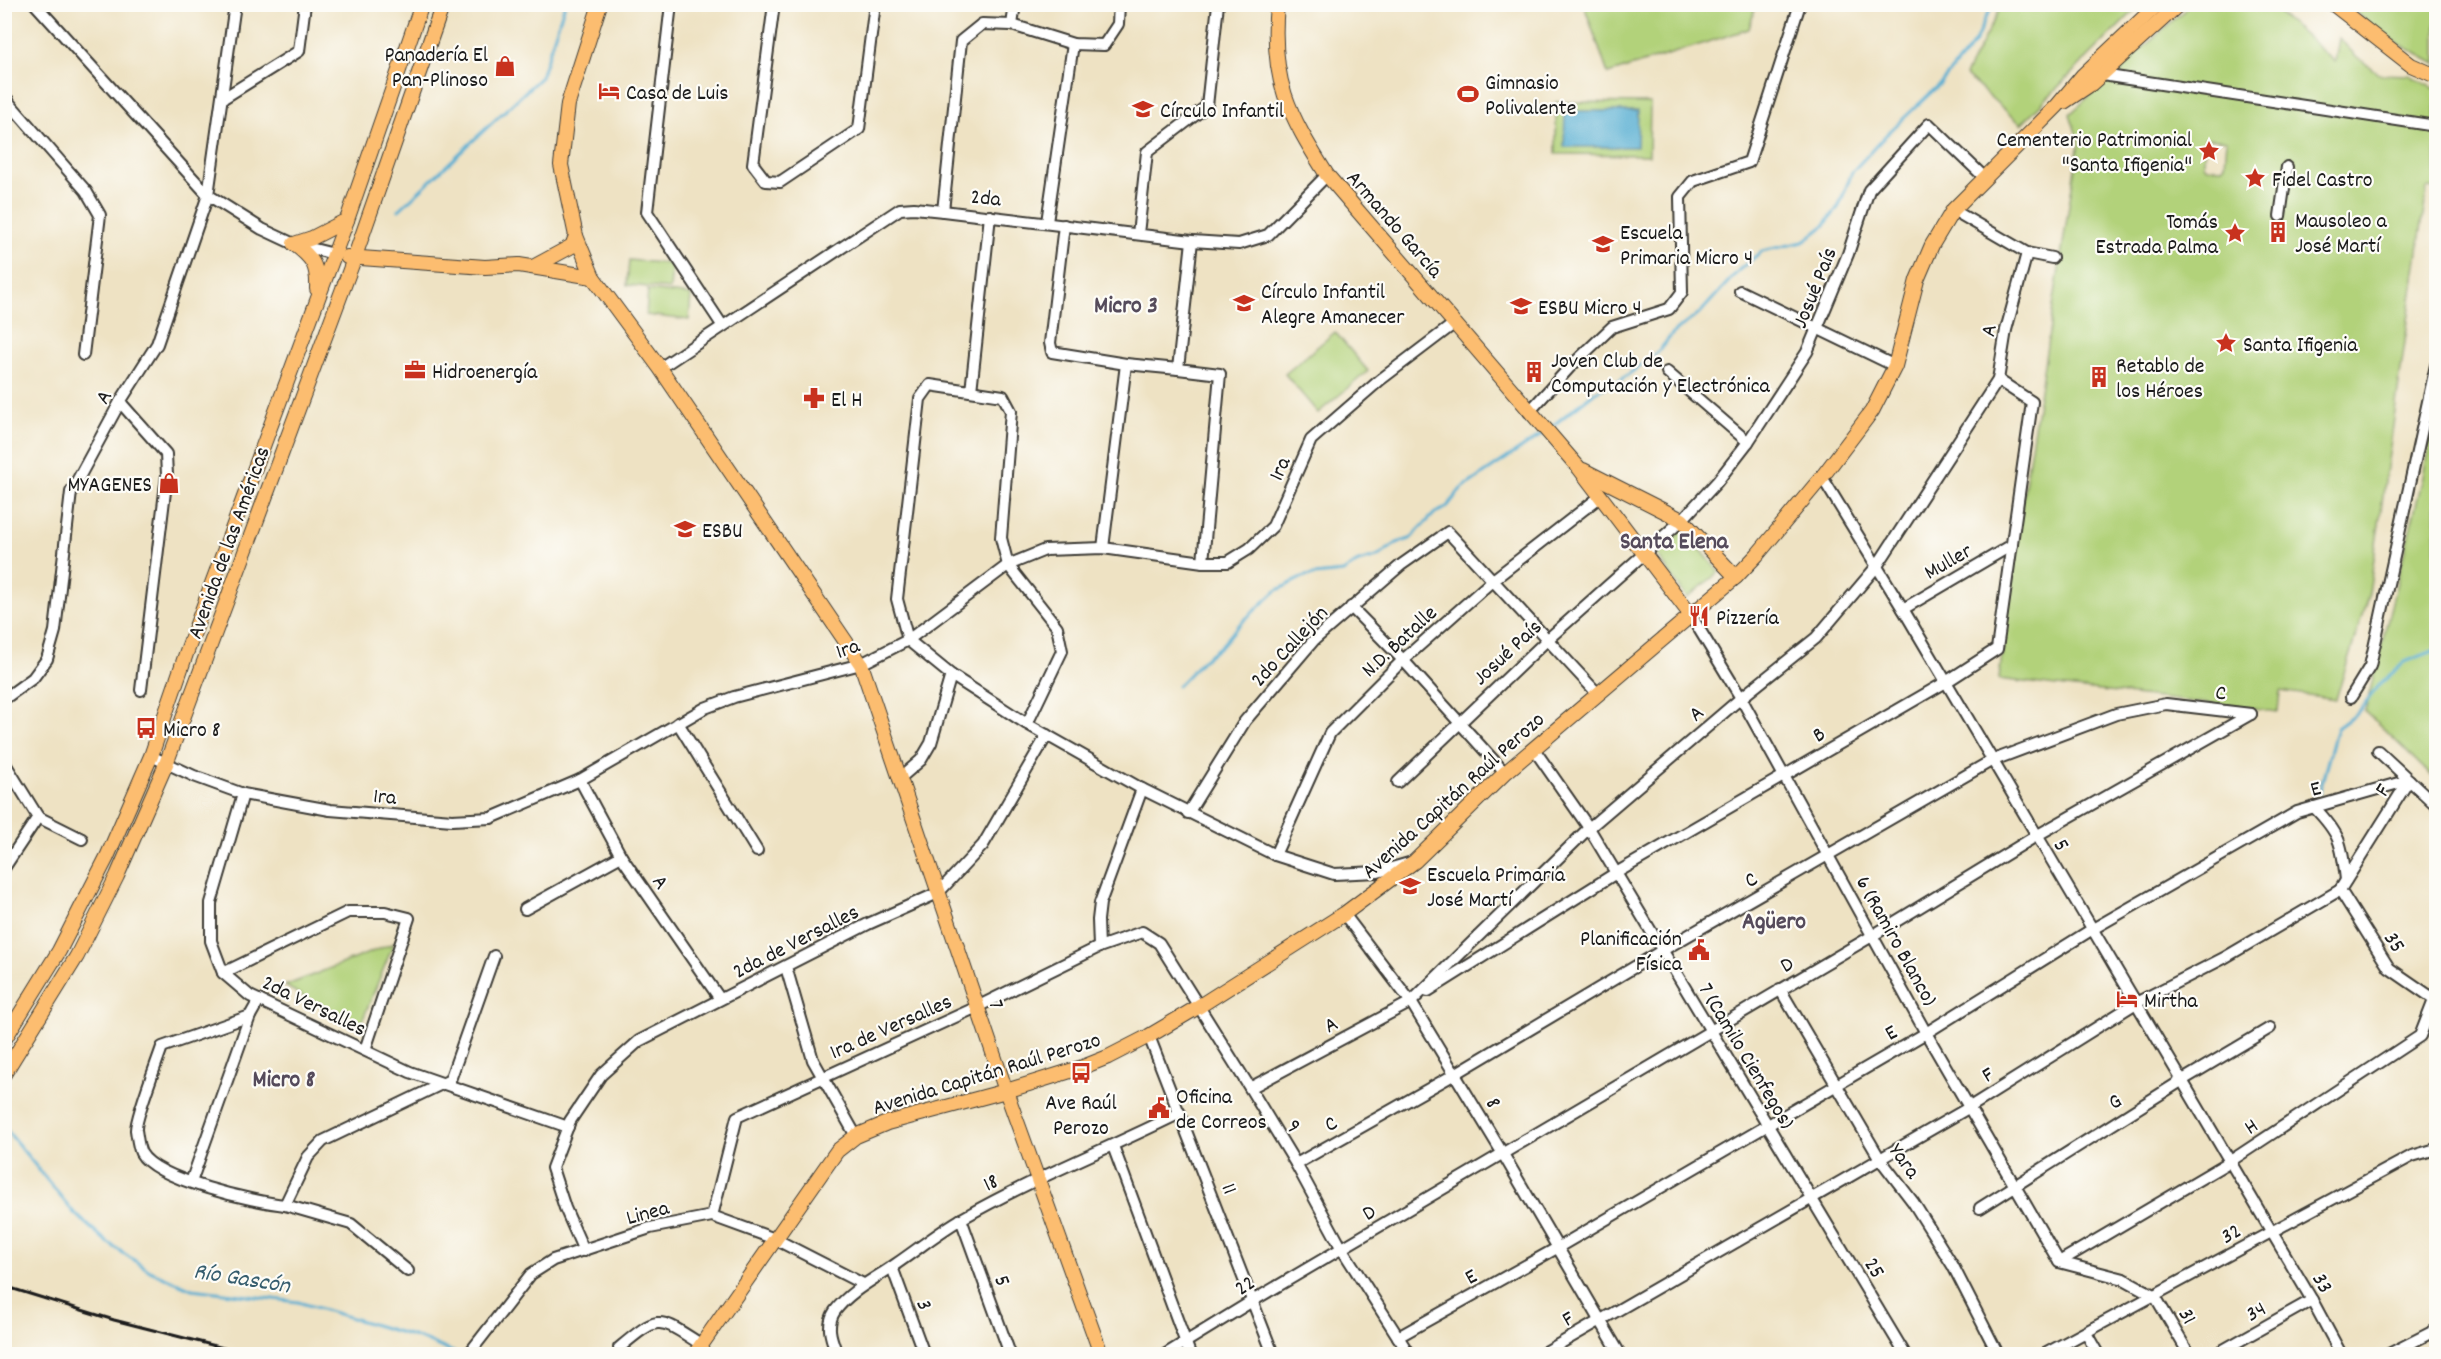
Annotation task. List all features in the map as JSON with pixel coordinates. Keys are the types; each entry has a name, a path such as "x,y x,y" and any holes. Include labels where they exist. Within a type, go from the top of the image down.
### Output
{"main road":[{"name":"Avenida de las Américas","path":"4,1040 59,951 107,857 151,756 187,651 347,220 422,4"},
{"name":"Avenida de las Américas","path":"4,1074 76,956 117,876 166,764 354,259 443,4"},
{"name":"7","path":"600,4 568,104 561,165 576,236 593,277 660,368 861,664 1006,1091 1101,1354"},
{"name":"Armando García","path":"1277,4 1274,34 1278,76 1298,129 1327,175 1601,496"},
{"name":"Avenida Capitán Raúl Perozo","path":"2092,78 2158,4"},
{"name":"Avenida Capitán Raúl Perozo","path":"699,1350 837,1151 856,1136 887,1123 1006,1091 1083,1067 1149,1036 1198,1007 1344,914 1415,861 1505,773 1736,577 1822,477 1872,411 1895,366 1917,280 1932,246 1953,210 2057,106 2179,4"},
{"path":"2334,4 2410,65 2436,76"},
{"path":"294,244 312,238 347,220"},
{"path":"535,266 572,246 576,236"},
{"path":"294,244 304,251 318,270 318,299"},
{"path":"334,255 354,259 485,267 535,266 593,277"},
{"path":"1579,468 1682,520 1736,577"},
{"name":"6 (Ramiro Blanco)","path":"1601,496 1690,614"}],"street":[{"path":"35,4 208,195 262,229 294,244 334,255"},
{"name":"A","path":"4,699 33,678 47,659 56,631 71,492 120,402 156,344 208,195 235,4"},
{"path":"222,99 299,51 305,4"},
{"path":"671,4 647,212 722,325"},
{"path":"774,4 753,164 766,181 780,182 859,129 875,4"},
{"path":"1012,25 1015,4"},
{"path":"943,211 961,41 982,24 1012,25 1073,44 1104,45 1118,24 1119,4"},
{"path":"1138,234 1147,152 1207,106 1218,4"},
{"path":"1534,417 1569,368 1612,327 1669,309 1682,292 1680,197 1693,181 1749,162 1800,4"},
{"path":"1047,222 1073,44"},
{"path":"2092,78 2436,126"},
{"path":"4,123 6,99"},
{"path":"6,99 86,191 100,214 83,355"},
{"name":"Josué País","path":"1398,782 1547,640 1682,520 1717,482 1748,442 1807,352 1848,254 1869,190 1929,124 1984,177"},
{"path":"2280,216 2287,167"},
{"name":"2da","path":"660,368 900,209 914,208 1192,241 1239,244 1268,235 1327,175"},
{"path":"1953,210 2027,254 2052,258"},
{"path":"971,391 990,216"},
{"path":"1064,225 1050,343 1052,352 1126,364 1220,374 1203,562"},
{"path":"1178,369 1192,241"},
{"name":"A","path":"1250,1088 1411,1002 1589,828 1816,638 1877,566 1998,380 2006,330 2027,254"},
{"path":"1740,291 1895,366"},
{"name":"1ra","path":"151,756 243,794 330,810 452,820 491,818 580,780 705,708 861,664 908,640 1008,565 1045,550 1103,548 1203,562 1228,562 1249,549 1273,526 1311,440 1380,380 1455,323"},
{"path":"1103,548 1126,364"},
{"path":"2351,697 2370,666 2436,366"},
{"path":"1667,372 1748,442"},
{"name":"B","path":"1411,1002 1616,873 1946,682 1997,649 2032,402 1998,380"},
{"path":"1027,724 1062,651 1057,627 1008,565 1000,538 1011,411 1003,396 930,385 920,399 897,599 908,640 951,675 1027,724 1142,789 1275,855 1334,874 1378,872 1415,861"},
{"path":"120,402 166,453 167,475 141,690"},
{"name":"5","path":"1822,477 1903,609 2271,1231"},
{"name":"N.D. Batalle","path":"1275,855 1330,733 1403,660 1493,580 1601,496"},
{"name":"2do Callejón","path":"1188,813 1245,721 1314,640 1401,566 1448,532 1493,580"},
{"name":"Muller","path":"1903,609 2012,546"},
{"path":"1493,580 1597,693"},
{"path":"1351,607 1403,660 1505,773"},
{"name":"6 (Ramiro Blanco)","path":"1690,614 1742,698 1926,1033 2059,1262"},
{"path":"899,779 921,760 932,743 951,675"},
{"name":"C","path":"1296,1164 1455,1074 1663,950 1991,761 2116,714 2166,704 2251,714"},
{"name":"D","path":"1342,1249 1872,936 2036,836 2251,714"},
{"path":"678,723 757,851"},
{"name":"2da de Versalles","path":"584,1251 565,1208 552,1168 568,1127 601,1075 639,1041 868,924 938,893 983,845 1047,735"},
{"name":"7 (Camilo Cienfegos)","path":"1534,748 1589,828 1813,1200"},
{"path":"2378,751 2436,805"},
{"path":"4,762 38,817 82,839"},
{"name":"A","path":"580,780 621,856 720,999"},
{"name":"E","path":"1398,1337 1557,1248 1926,1033 2091,930 2297,812 2409,780"},
{"name":"F","path":"1542,1354 1813,1200 1970,1107 2136,1003 2224,958 2343,885 2409,780"},
{"path":"1099,947 1100,903 1142,789"},
{"name":"2da Versalles","path":"243,794 211,903 211,941 223,973 250,996 410,1072 568,1127"},
{"path":"2313,807 2333,826 2343,848 2343,885"},
{"path":"4,868 38,817"},
{"path":"525,909 621,856"},
{"name":"35","path":"2343,885 2389,968 2435,997"},
{"path":"223,973 348,912 385,912 410,918 364,1050"},
{"name":"8","path":"1344,914 1411,1002 1620,1354"},
{"name":"9","path":"1099,947 1142,932 1159,943 1296,1164 1342,1249 1409,1354"},
{"name":"1ra de Versalles","path":"712,1216 737,1117 977,1007 1099,947"},
{"path":"285,1205 308,1157 323,1141 450,1080 494,956"},
{"path":"786,967 813,1060 856,1136"},
{"name":"Yara","path":"1780,989 1880,1159 1913,1202 1953,1266 1998,1354"},
{"name":"H","path":"2059,1262 2229,1162 2420,1036 2435,997"},
{"path":"191,1182 250,1016 259,1000"},
{"path":"250,1016 162,1047 135,1128 141,1154 161,1170 191,1182 255,1202 285,1205 351,1224 408,1271"},
{"name":"G","path":"1980,1208 2181,1081 2270,1029"},
{"name":"11","path":"1149,1036 1254,1300 1273,1354"},
{"name":"18","path":"837,1354 830,1334 830,1323 835,1312 863,1284 892,1267 961,1219 1037,1179 1113,1146 1180,1113"},
{"path":"1113,1146 1190,1354"},
{"name":"32","path":"2045,1354 2412,1156 2436,1149"},
{"name":"25","path":"1813,1200 1905,1354"},
{"path":"712,1216 775,1239 863,1284"},
{"name":"Linea","path":"471,1351 531,1274 553,1260 650,1228 712,1216"},
{"name":"5","path":"961,1219 1010,1354"},
{"name":"33","path":"2271,1231 2341,1354"},
{"name":"22","path":"1166,1354 1342,1249"},
{"path":"2059,1262 2124,1279 2155,1296"},
{"name":"3","path":"892,1267 924,1354"},
{"name":"31","path":"2155,1296 2189,1354"},
{"name":"34","path":"2216,1354 2312,1300"},
{"path":"620,1348 653,1323 666,1322 699,1350"},
{"path":"2389,1354 2436,1330"},
{"path":"2085,1333 2098,1354"}],"green space":[{"path":"1584,4 1756,5 1749,29 1608,74"},
{"path":"2002,5 2140,5 2021,124 1965,75"},
{"name":"Santa Ifigenia","path":"2190,5 2280,5 2280,14 2335,62 2339,38 2356,56 2379,74 2410,75 2436,90 2436,189 2427,188 2369,593 2336,699 2280,691 2278,712 1999,679 2016,542 2079,142 2070,114","holes":["2205,138 2227,140 2225,165 2222,168 2207,167 2204,164"]},
{"path":"2349,5 2434,5 2436,7 2436,64 2379,33"},
{"path":"1556,102 1650,103 1649,155 1556,154"},
{"path":"629,260 672,264 670,289 627,285"},
{"path":"648,290 691,295 689,320 646,315"},
{"path":"1335,332 1368,371 1318,413 1285,374"},
{"path":"2436,405 2436,780 2365,711 2423,477"},
{"path":"1684,529 1719,572 1687,598 1656,553"},
{"path":"394,943 359,1029 285,986"}],"water":[{"path":"1565,111 1638,111 1637,147 1564,147"}],"waterway":[{"path":"399,210 541,77 565,4"},
{"path":"1551,427 1595,392 1621,380 1658,352 1674,332 1700,313 1739,270 1762,251 1803,242 1824,226 1839,206 1852,172 1886,135 1939,85 1975,42 1994,4"},
{"path":"1178,686 1276,591 1305,576 1343,572 1358,562 1377,557 1397,543 1410,539 1435,513 1446,508 1461,489 1544,433"},
{"path":"2319,793 2337,728 2356,714 2382,682 2405,662 2436,650"},
{"name":"Río Gascón","path":"4,1127 74,1213 107,1242 150,1271 192,1289 298,1302 422,1339 457,1354"}],"railway":[{"path":"4,1286 114,1320 247,1354"}],"place":[{"name":"Panadería El Pan-Plinoso","path":"505,66"},
{"name":"Casa de Luis","path":"609,91"},
{"name":"Gimnasio Polivalente","path":"1468,94"},
{"name":"Círculo Infantil","path":"1143,109"},
{"name":"Cementerio Patrimonial \"Santa Ifigenia\"","path":"2209,151"},
{"name":"Fidel Castro","path":"2255,178"},
{"name":"Mausoleo a José Martí","path":"2278,232"},
{"name":"Tomás Estrada Palma","path":"2235,233"},
{"name":"Escuela Primaria Micro 4","path":"1603,244"},
{"name":"Círculo Infantil Alegre Amanecer","path":"1244,303"},
{"name":"ESBU Micro 4","path":"1521,306"},
{"name":"Santa Ifigenia","path":"2226,343"},
{"name":"Hidroenergía","path":"415,370"},
{"name":"Joven Club de Computación y Electrónica","path":"1534,372"},
{"name":"Retablo de los Héroes","path":"2099,377"},
{"name":"El H","path":"814,398"},
{"name":"MYAGENES","path":"169,483"},
{"name":"ESBU","path":"685,529"},
{"name":"Pizzería","path":"1699,616"},
{"name":"Micro 8","path":"146,728"},
{"name":"Escuela Primaria José Martí","path":"1410,886"},
{"name":"Planificación Física","path":"1699,950"},
{"name":"Mirtha","path":"2127,999"},
{"name":"Ave Raúl Perozo","path":"1081,1073"},
{"name":"Oficina de Correos","path":"1159,1108"}],"district":[{"name":"Micro 3","path":"1126,304"},
{"name":"Santa Elena","path":"1674,540"},
{"name":"Agüero","path":"1774,920"},
{"name":"Micro 8","path":"284,1078"}]}
